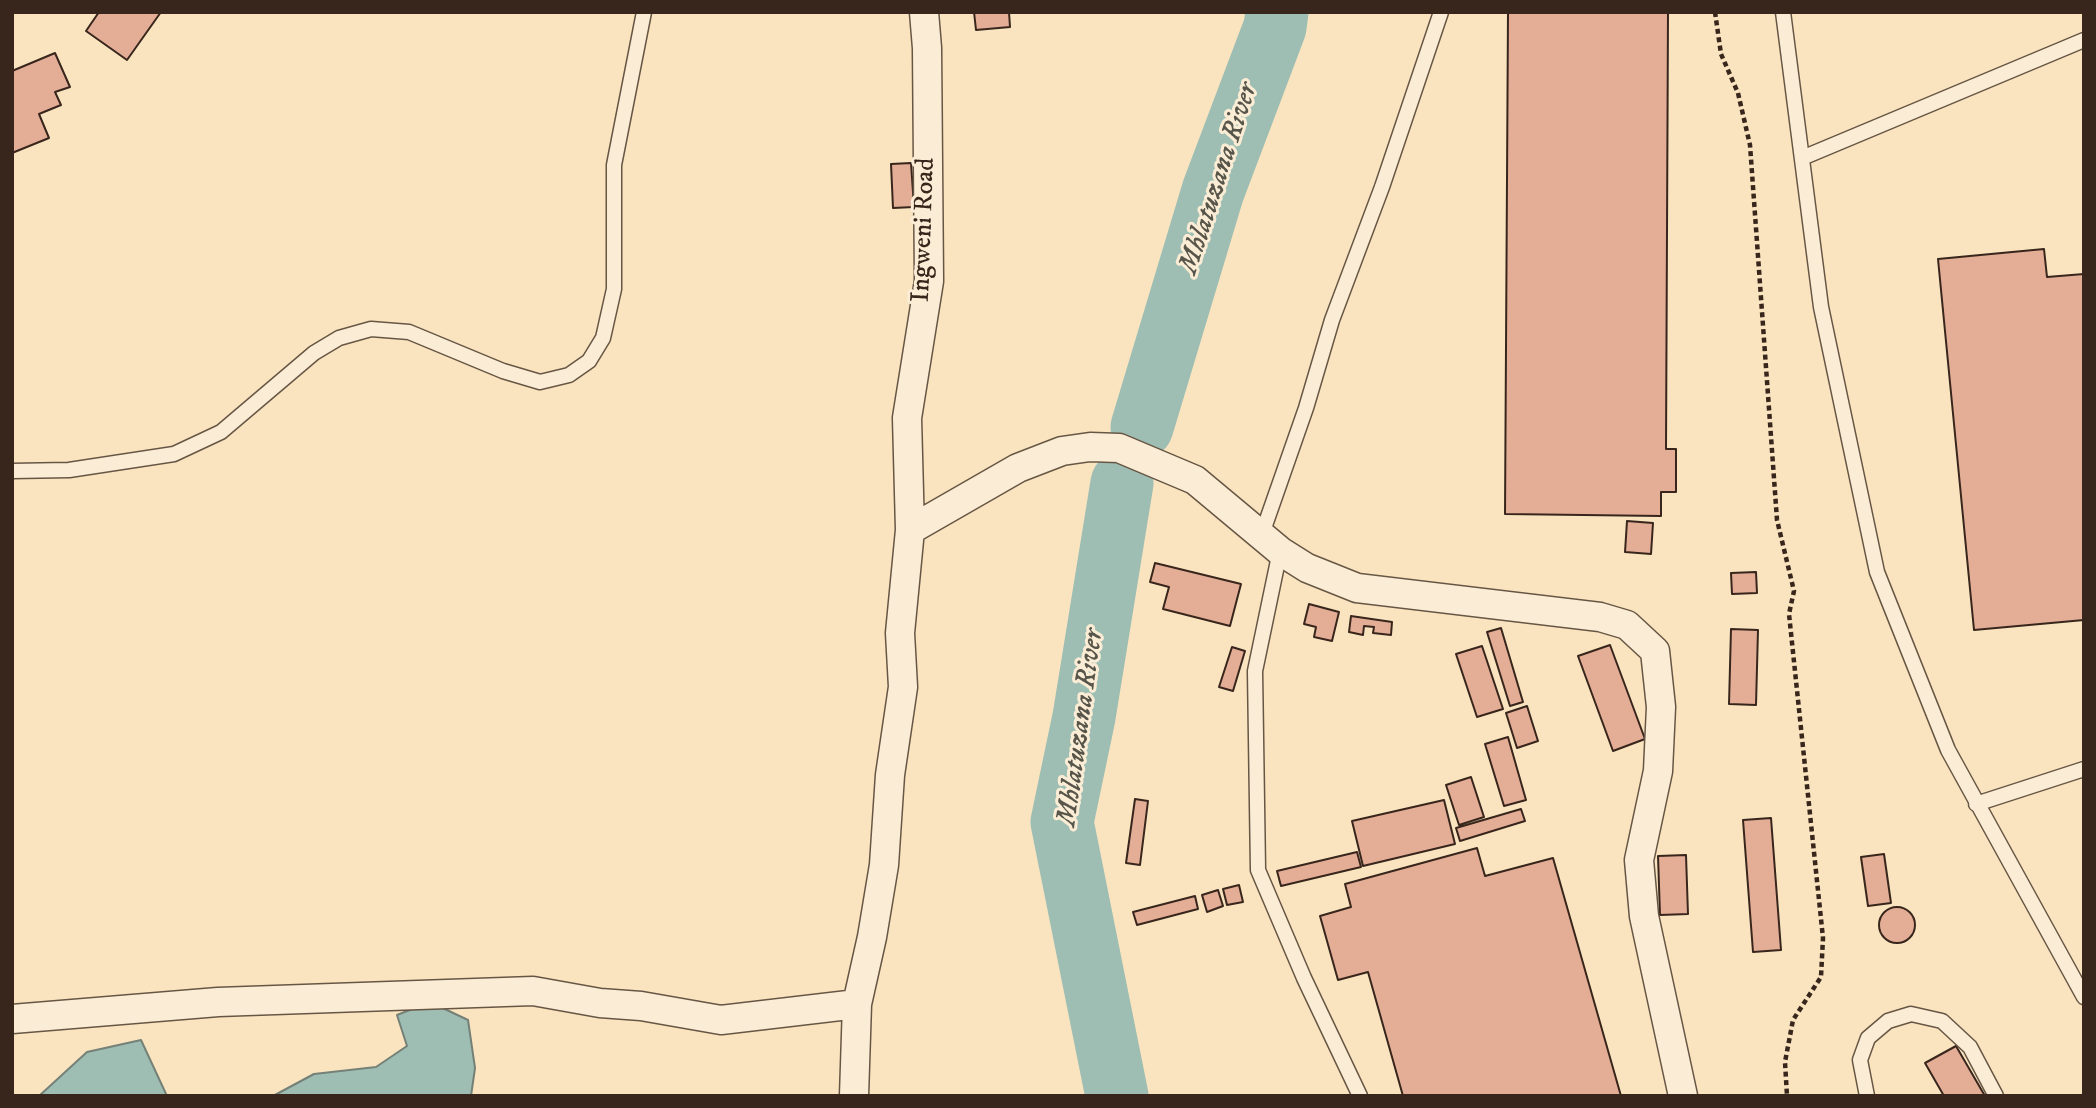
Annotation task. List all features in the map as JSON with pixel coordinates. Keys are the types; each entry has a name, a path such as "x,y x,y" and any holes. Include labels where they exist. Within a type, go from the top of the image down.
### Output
{"street":[{"name":"Ingweni Road","path":"854,1096 857,1004 884,865 890,775 903,687 900,634 910,530 907,418 929,281 927,48 923,12"},
{"path":"910,530 1018,468 1062,451 1090,447 1119,448 1195,480 1271,543 1307,568 1357,588 1601,617 1627,625 1655,652 1661,707 1658,771 1639,860 1644,916 1684,1096"},
{"path":"12,1019 218,1002 533,991 721,1020 857,1004"}],"lane":[{"path":"12,471 69,470 174,454 221,432 323,348 339,338 371,329 409,332 540,382 569,375 579,368 589,360 603,338 614,289 614,165 644,12"},
{"path":"1360,1096 1304,978 1258,870 1255,671 1271,543 1306,408 1332,320 1382,187 1441,12"},
{"path":"1783,12 1821,307 1877,572 1948,750 2084,997"},
{"path":"1802,159 2084,40"},
{"path":"1976,804 2084,769"},
{"path":"1867,1096 1860,1060 1868,1038 1888,1021 1910,1014 1942,1021 1969,1047 1996,1096"}],"path":[{"path":"1715,12 1721,54 1738,93 1750,145 1777,520 1794,591 1789,614 1823,939 1821,977 1793,1020 1785,1062 1787,1096"}],"water":[{"path":"430,1002 468,1020 475,1068 471,1096 273,1096 314,1074 376,1067 407,1046 397,1015"},
{"path":"141,1040 167,1096 39,1096 87,1052"}],"building":[{"path":"99,12 161,12 127,60 86,31"},
{"path":"974,12 1009,12 1010,27 976,30"},
{"path":"1508,12 1668,13 1666,449 1676,449 1676,492 1661,492 1661,516 1505,514"},
{"path":"55,53 70,87 55,92 61,105 39,114 49,138 12,153 12,71"},
{"path":"911,163 914,207 893,208 891,164"},
{"path":"2044,249 2047,277 2084,274 2084,620 1974,630 1938,259"},
{"path":"1627,521 1653,523 1651,554 1625,552"},
{"path":"1155,563 1241,584 1230,626 1163,609 1169,587 1150,582"},
{"path":"1756,572 1757,593 1732,594 1731,573"},
{"path":"1309,604 1339,612 1332,641 1314,637 1316,627 1304,624"},
{"path":"1351,616 1392,622 1391,635 1373,633 1374,627 1364,626 1363,635 1349,632"},
{"path":"1501,628 1523,702 1510,706 1487,632"},
{"path":"1731,629 1758,630 1756,705 1729,704"},
{"path":"1610,645 1645,739 1613,751 1578,656"},
{"path":"1482,646 1503,709 1477,717 1456,654"},
{"path":"1232,647 1245,651 1233,691 1219,687"},
{"path":"1527,706 1538,741 1517,748 1506,713"},
{"path":"1508,737 1526,800 1504,806 1485,744"},
{"path":"1471,777 1484,817 1459,825 1446,785"},
{"path":"1135,799 1148,801 1140,865 1126,863"},
{"path":"1444,800 1455,844 1363,866 1352,821"},
{"path":"1521,809 1525,821 1460,841 1456,828"},
{"path":"1771,818 1781,950 1753,952 1743,820"},
{"path":"1477,848 1485,876 1553,858 1621,1096 1403,1096 1368,972 1338,980 1320,916 1351,907 1345,884"},
{"path":"1357,852 1361,867 1281,886 1277,871"},
{"path":"1884,854 1891,903 1868,906 1861,857"},
{"path":"1686,855 1688,914 1660,915 1658,856"},
{"path":"1239,885 1243,902 1227,905 1223,889"},
{"path":"1218,890 1223,906 1207,912 1202,895"},
{"path":"1195,896 1198,909 1137,925 1133,912"},
{"path":"1897,907 1910,912 1915,925 1910,938 1897,943 1884,938 1879,925 1884,912"},
{"path":"1956,1046 1985,1096 1944,1096 1925,1063"}],"waterway":[{"name":"Mhlatuzana River","path":"1142,427 1213,191 1275,27 1277,12"},
{"name":"Mhlatuzana River","path":"1117,1096 1062,822 1084,717 1122,483"}]}
